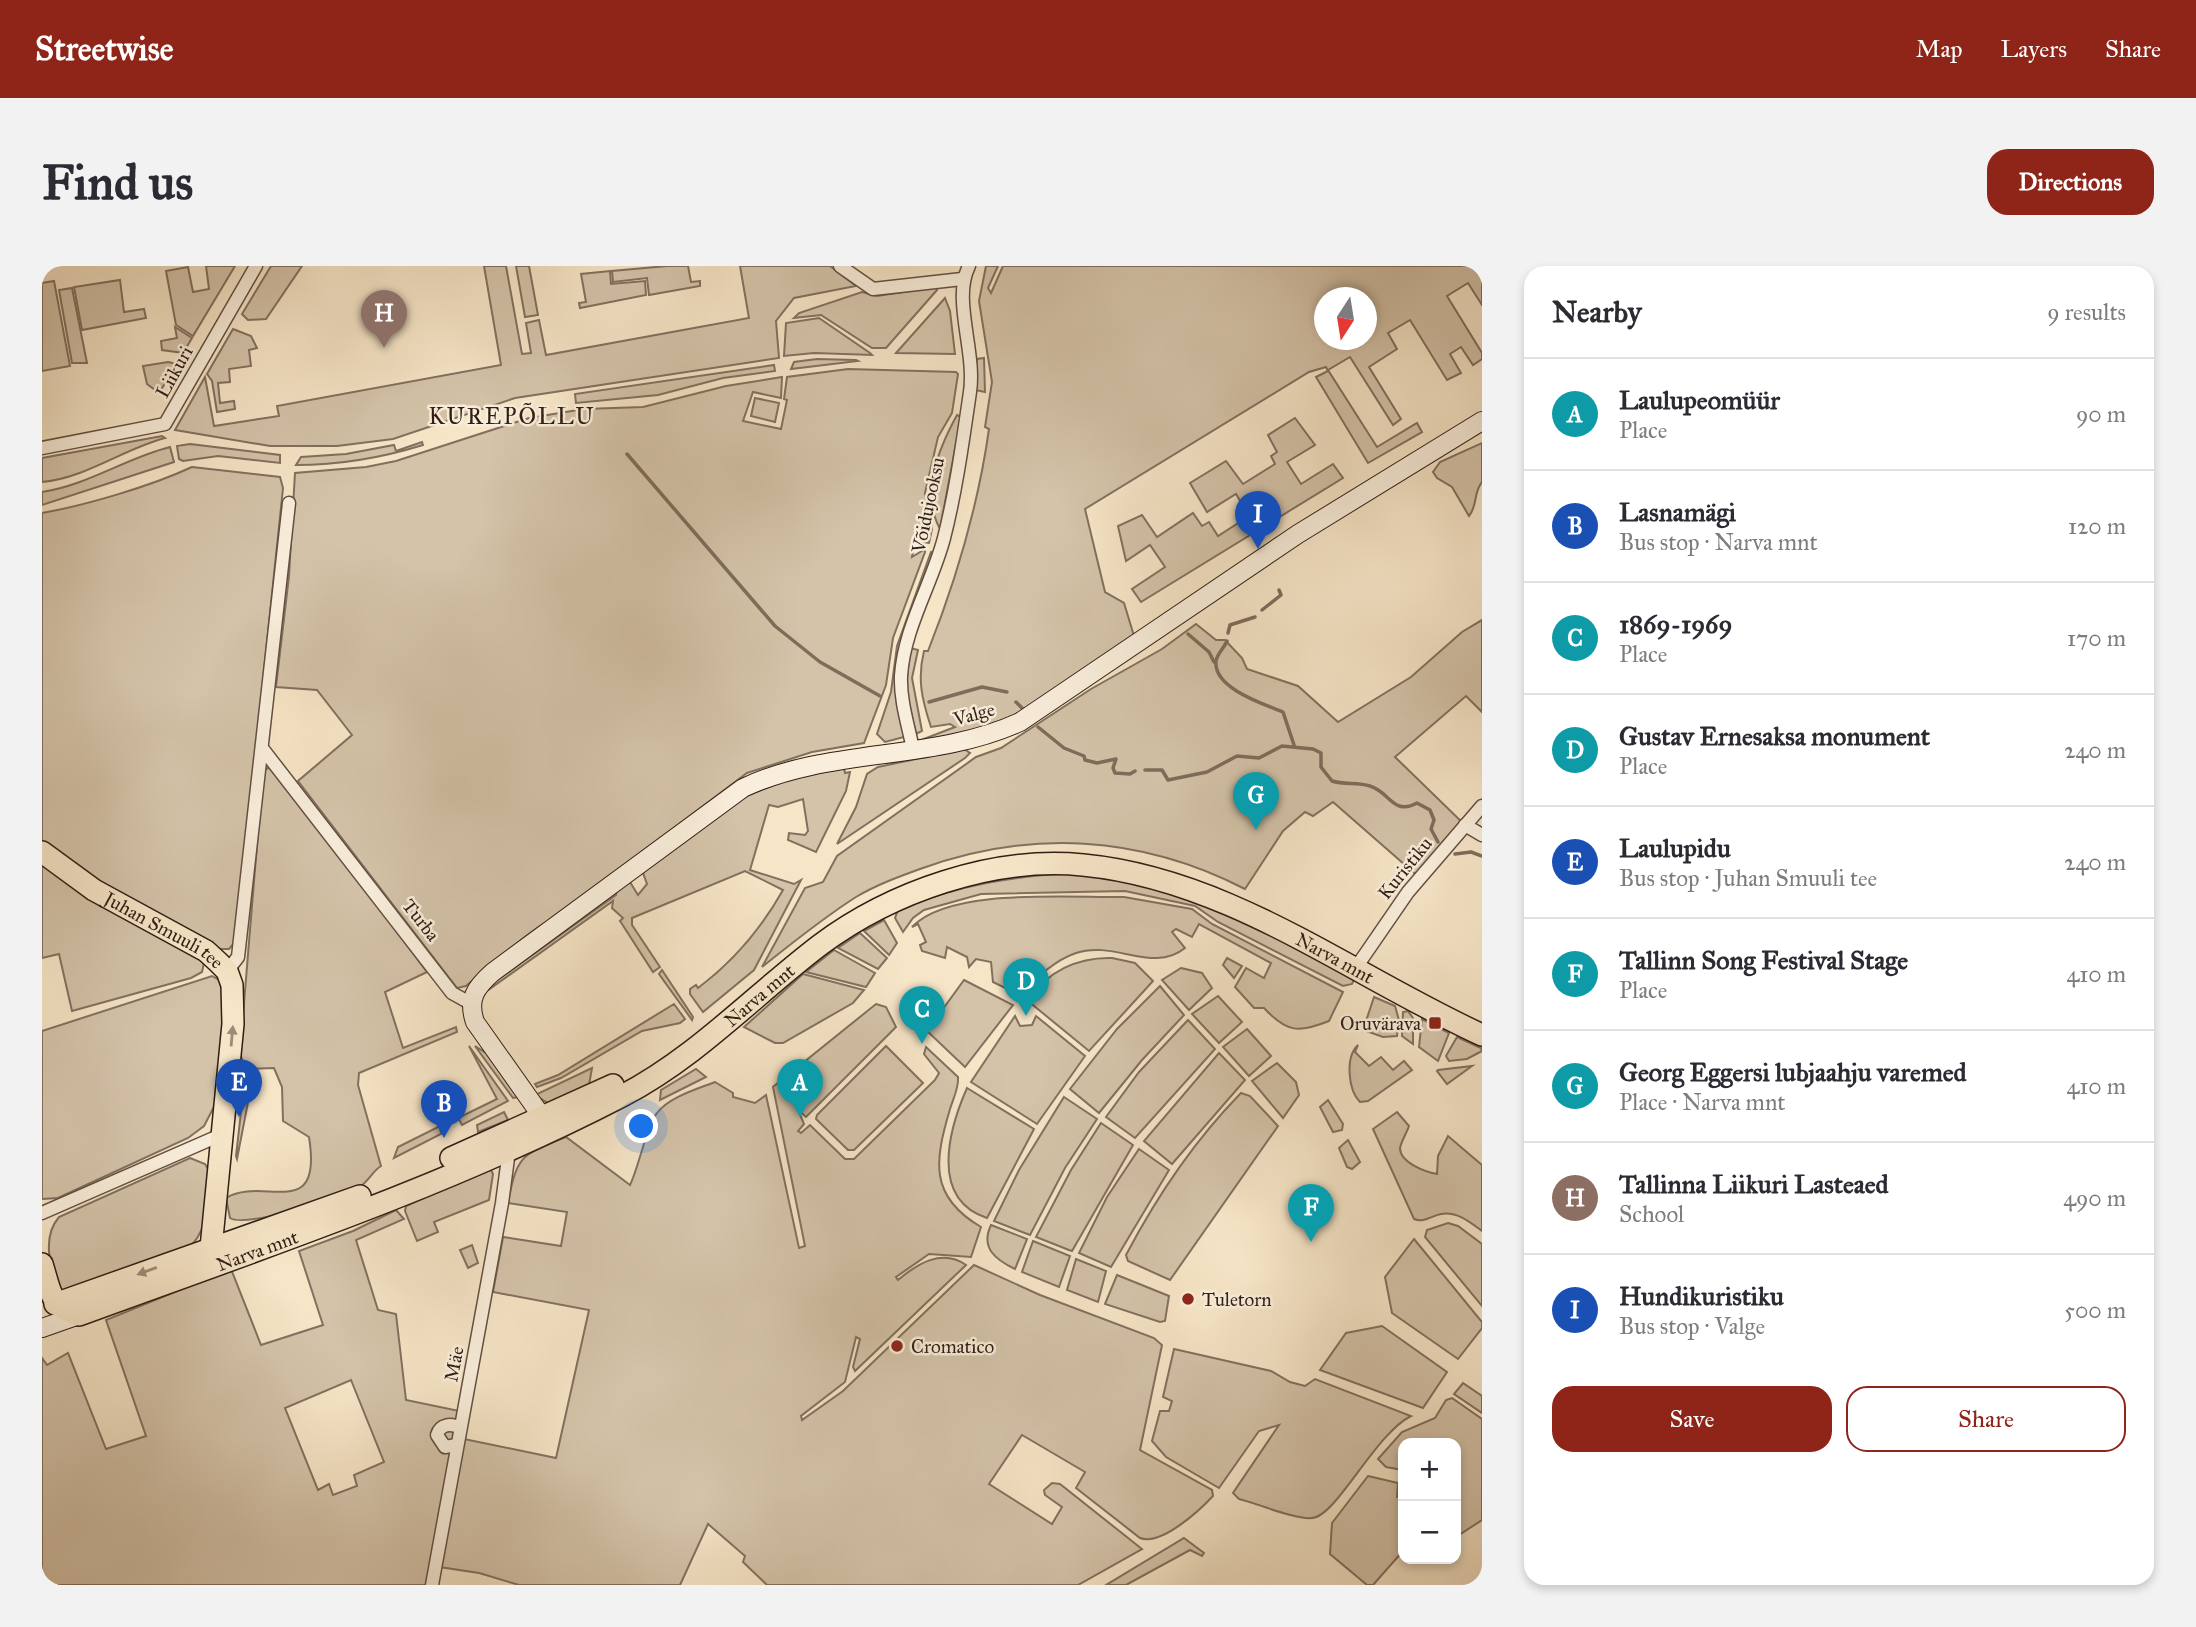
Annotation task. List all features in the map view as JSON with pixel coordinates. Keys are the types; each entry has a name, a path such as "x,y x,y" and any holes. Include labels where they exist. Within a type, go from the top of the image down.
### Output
{"main road":[{"name":"Narva mnt","path":"79,1315 301,1235 547,1123 667,1053 793,949 861,903 892,887 982,859 1055,851 1130,860 1199,881 1254,902 1482,1035"},
{"name":"Juhan Smuuli tee","path":"42,852 94,890 206,951 227,971 235,1004 211,1248"},
{"name":"Narva mnt","path":"1359,963 1482,1020"},
{"name":"Narva mnt","path":"48,1306 502,1143"},
{"path":"215,1201 223,1221 232,1227 248,1229 285,1223"},
{"path":"184,1276 198,1267 211,1248"},
{"path":"42,1264 48,1306 79,1315"}],"street":[{"name":"Liikuri","path":"42,449 165,424 256,266"},
{"path":"840,266 873,289 962,279 968,266"},
{"name":"Võidujooksu","path":"913,749 902,696 903,663 908,639 945,533 972,376 962,279"},
{"name":"Valge","path":"470,1003 478,986 493,972 743,788 788,771 984,736 1032,715 1298,534 1482,421"},
{"path":"227,971 238,957 289,503"},
{"name":"Turba","path":"262,748 452,993 470,1003 479,1029 547,1123"},
{"name":"Kuristiku","path":"1359,963 1408,892 1482,806"},
{"path":"1465,825 1482,835"},
{"path":"42,1213 223,1134"},
{"name":"Mäe","path":"432,1585 502,1203 508,1158 502,1143"},
{"name":"Narva mnt","path":"42,1328 79,1315"},
{"path":"457,1445 445,1447 437,1435 442,1427 448,1425 460,1428"}],"shaded area":[{"path":"206,266 235,266 193,336 176,325 166,271 188,267 193,292 209,289"},
{"path":"271,266 302,266 266,319 248,320 242,314"},
{"path":"484,266 506,266 522,354 531,353 526,323 539,320 546,355 749,318 740,266 830,266 856,286 794,298 776,321 779,358 515,398 393,439 337,446 270,446 175,430 205,377 214,426 279,416 277,406 501,365"},
{"path":"516,266 529,266 538,315 525,317"},
{"path":"688,266 691,282 700,281 700,286 649,295 647,278 613,282 612,271"},
{"path":"986,266 998,266 988,288 991,293 1003,266 1482,266 1482,305 1468,283 1447,296 1482,353 1482,359 1473,365 1461,347 1450,354 1461,373 1447,380 1410,320 1388,333 1397,349 1369,367 1401,419 1393,425 1350,357 1328,370 1377,447 1417,423 1422,432 1368,463 1316,377 1328,371 1326,367 1309,372 1085,509 1105,592 1124,603 1134,636 1005,723 926,742 921,740 955,727 950,724 931,727 923,698 921,671 924,651 928,651 957,569 979,486 989,429 985,427 992,382 979,301"},
{"path":"610,271 611,284 645,281 646,295 580,308 579,303 586,302 581,274"},
{"path":"120,280 124,312 144,309 146,318 82,330 74,287"},
{"path":"54,281 70,366 42,371 42,283"},
{"path":"937,287 886,348 872,348 821,315 794,318 799,313 862,292 877,296"},
{"path":"72,288 87,363 72,363 59,290"},
{"path":"945,298 950,311 955,354 896,353"},
{"path":"819,318 872,355 814,353 784,356 786,323"},
{"path":"175,327 192,338 183,353 162,350 161,341 177,338"},
{"path":"233,329 251,336 257,348 249,350 251,366 229,369 230,382 218,383 220,403 234,401 235,409 217,412 212,381 207,374"},
{"path":"984,358 985,392 975,390 977,359"},
{"path":"817,359 858,361 791,369 794,362"},
{"path":"168,362 177,364 159,393 147,384 143,366"},
{"path":"774,365 775,371 723,378 658,395 576,403 575,394"},
{"path":"848,369 958,374 952,413 938,437 925,493 932,529 929,543 915,541 912,557 925,549 925,552 893,638 886,685 864,743 812,752 747,773 533,931 466,986 457,988 298,781 352,735 317,690 276,687 289,576 295,473 366,467 396,461 529,418 584,409 643,407 726,386 782,377 781,398 753,392 743,421 781,429 787,400 784,399 787,377"},
{"path":"755,398 779,403 775,422 751,416"},
{"path":"957,415 961,417 940,529 932,500 934,470"},
{"path":"1295,418 1315,445 1287,462 1301,484 1333,464 1343,478 1141,602 1132,589 1165,567 1150,545 1126,561 1118,526 1142,515 1157,537 1193,513 1202,526 1209,522 1218,536 1249,516 1236,494 1207,512 1190,483 1226,461 1243,484 1275,464 1271,456 1277,452 1268,435"},
{"path":"162,436 165,438 74,475 42,482 42,458"},
{"path":"422,442 423,445 376,457 328,464 296,465 301,457 346,454 394,445 396,451"},
{"path":"1482,443 1482,482 1469,516 1452,487 1437,478 1433,472 1440,462"},
{"path":"190,444 280,455 280,463 218,456 183,461 179,459 177,446"},
{"path":"170,447 174,462 42,505 42,492 75,484"},
{"path":"192,467 280,477 283,488 236,941 229,949 220,949 128,900 42,841 42,513 118,494"},
{"path":"931,552 934,553 910,619 904,737 885,742 877,734 891,692 897,646"},
{"path":"1482,620 1482,712 1466,696 1395,757 1465,825 1420,878 1333,802 1313,816 1305,812 1283,831 1245,889 1165,857 1125,848 1043,844 1002,848 961,856 871,889 832,913 762,967 805,888 823,882 837,856 976,757 1001,748 1091,689 1162,649 1196,624 1216,640 1225,640 1242,658 1247,669 1298,686 1338,722 1411,677 1462,632"},
{"path":"910,648 918,650 912,678 922,731 916,734 906,689"},
{"path":"964,749 970,753 965,758 837,844 856,807 867,774 878,767"},
{"path":"844,768 845,773 850,772 846,791 816,852 788,840 789,833 805,835 808,831 803,799 778,807 769,805 750,870 794,884 801,880 754,970 703,1012 690,994 690,989 696,985 698,988 735,955 766,918 783,890 745,871 632,918 632,925 660,967 653,972 620,921 623,918 612,908 613,901 487,991 496,981 616,895 617,889 630,882 638,895 647,884 642,870 750,792 774,781"},
{"path":"275,769 427,972 385,992 403,1048 456,1027 457,1032 359,1073 358,1085 381,1166 364,1184 336,1197 296,1210 240,1220 230,1218 226,1198 241,1192 287,1191 299,1188 307,1180 311,1164 309,1137 283,1121 282,1087 274,1068 251,1069 243,1064 240,1052 260,808 265,770"},
{"path":"42,864 198,958 204,963 202,972 191,978 72,1011 59,954 42,958"},
{"path":"1080,873 1144,884 1243,920 1355,978 1352,984 1343,986 1218,922 1195,906 1125,891 981,894 924,910 913,918 903,932 895,918 898,910 965,888 1033,876"},
{"path":"1043,896 1124,897 1192,909 1212,924 1343,992 1329,1021 1309,1028 1294,1028 1280,1022 1264,1008 1254,1008 1235,987 1246,968 1264,978 1271,963 1199,924 1192,937 1176,929 1172,932 1185,948 1173,955 1147,958 1105,950 1076,953 1053,965 1020,995 993,982 991,962 976,959 969,967 967,957 947,947 945,958 922,951 920,945 926,942 918,924 912,927 930,914 981,900"},
{"path":"884,920 897,943 889,955 864,931"},
{"path":"860,933 887,958 878,969 838,948"},
{"path":"834,950 875,973 866,987 806,972"},
{"path":"1112,958 1135,963 1153,981 1089,1051 1028,1001 1044,981 1064,968 1087,960"},
{"path":"1227,958 1242,966 1234,978 1223,965"},
{"path":"1181,968 1202,973 1212,988 1189,1010 1162,980"},
{"path":"662,970 693,1017 692,1020 659,974"},
{"path":"803,974 864,990 853,1003 783,1043 775,1043 744,1027"},
{"path":"212,976 219,980 228,1008 217,1101 204,1126 188,1138 58,1198 42,1199 42,1031"},
{"path":"964,980 1013,1005 965,1067 927,1031"},
{"path":"1160,986 1184,1015 1142,1060 1099,1113 1070,1089 1117,1029"},
{"path":"1218,996 1242,1022 1219,1043 1192,1014"},
{"path":"1374,997 1395,1006 1399,1020 1397,1036 1383,1037 1363,1030"},
{"path":"674,1004 685,1019 680,1023 642,1031 561,1078 537,1087 535,1084 558,1075"},
{"path":"876,1004 886,1007 896,1027 806,1117 798,1110 804,1124 798,1131 801,1133 810,1125 845,1159 854,1159 935,1080 939,1073 924,1054 926,1047 958,1077 939,1161 944,1189 952,1203 981,1227 971,1257 929,1254 896,1277 898,1280 922,1264 939,1258 957,1260 966,1265 855,1371 853,1367 860,1339 856,1337 845,1382 801,1416 802,1420 843,1391 974,1265 1040,1295 1154,1338 1162,1345 1140,1450 1212,1490 1213,1496 1169,1532 1149,1539 1140,1538 1076,1488 1085,1472 1022,1435 989,1484 1052,1524 1062,1507 1045,1495 1044,1490 1052,1483 1060,1484 1142,1549 1078,1585 767,1585 743,1562 745,1556 708,1524 680,1585 519,1585 479,1573 439,1567 435,1585 42,1585 42,1358 47,1365 68,1353 106,1449 146,1436 106,1320 231,1269 261,1345 323,1325 299,1251 353,1231 396,1210 404,1219 356,1240 378,1310 396,1314 406,1400 464,1412 459,1438 556,1458 589,1310 493,1292 503,1237 561,1246 567,1212 508,1203 518,1166 530,1153 566,1137 630,1185 653,1119 669,1102 715,1082 733,1093 733,1097 755,1103 766,1095 799,1248 805,1246 773,1087","holes":["351,1380 384,1462 354,1475 357,1486 333,1495 329,1484 318,1490 285,1408"]},
{"path":"1408,1011 1413,1018 1413,1044 1402,1036 1403,1012"},
{"path":"1015,1016 1020,1026 1032,1025 1036,1016 1085,1056 1037,1124 971,1082"},
{"path":"1422,1019 1449,1033 1438,1061 1419,1047"},
{"path":"1188,1020 1215,1049 1135,1138 1106,1117 1139,1072"},
{"path":"1247,1029 1271,1056 1249,1076 1223,1047"},
{"path":"1457,1037 1481,1048 1482,1051 1467,1059 1449,1061 1446,1056"},
{"path":"1358,1045 1355,1052 1369,1066 1381,1057 1393,1070 1404,1061 1412,1070 1368,1101 1360,1102 1353,1090 1350,1074 1351,1057"},
{"path":"469,1046 508,1101 462,1125 458,1118 497,1099"},
{"path":"475,1046 489,1055 519,1097 513,1098"},
{"path":"886,1046 923,1083 854,1150 848,1150 816,1119 817,1115"},
{"path":"1219,1053 1245,1080 1172,1164 1144,1141"},
{"path":"1277,1063 1296,1082 1299,1095 1283,1118 1252,1081"},
{"path":"1472,1066 1447,1084 1437,1071 1438,1070"},
{"path":"592,1068 589,1085 548,1103 535,1095"},
{"path":"696,1069 706,1077 660,1100 661,1090"},
{"path":"244,1086 249,1097 237,1159 236,1156"},
{"path":"967,1088 1034,1129 987,1218 969,1209 957,1195 950,1179 950,1142"},
{"path":"1241,1093 1250,1096 1278,1126 1170,1280 1128,1261 1126,1255 1177,1170"},
{"path":"1064,1097 1097,1119 1065,1168 1030,1235 994,1221 1019,1170"},
{"path":"1328,1100 1343,1124 1342,1130 1333,1132 1320,1107"},
{"path":"504,1112 508,1120 478,1132 477,1125"},
{"path":"1397,1112 1409,1126 1400,1148 1401,1153 1414,1166 1437,1174 1438,1156 1448,1136 1482,1165 1482,1231 1463,1218 1447,1213 1428,1219 1414,1219 1373,1129"},
{"path":"1101,1123 1133,1145 1072,1251 1036,1237 1071,1170"},
{"path":"440,1126 441,1134 394,1158 398,1147"},
{"path":"1348,1140 1360,1162 1352,1169 1347,1167 1339,1148"},
{"path":"1139,1149 1169,1170 1111,1267 1079,1253 1107,1197"},
{"path":"190,1158 205,1164 210,1172 204,1224 194,1242 187,1249 61,1291 49,1253 50,1234 59,1217"},
{"path":"490,1168 493,1174 489,1200 434,1222 438,1232 417,1241 405,1211 406,1206"},
{"path":"1448,1223 1458,1226 1482,1244 1482,1306 1425,1237 1427,1230"},
{"path":"991,1225 1027,1239 1015,1269 996,1257 989,1247 987,1240"},
{"path":"1414,1239 1482,1322 1482,1328 1458,1359 1392,1313 1385,1277"},
{"path":"1033,1241 1070,1256 1059,1287 1022,1272"},
{"path":"472,1245 478,1263 468,1268 460,1250"},
{"path":"1076,1259 1106,1271 1098,1302 1067,1290"},
{"path":"1117,1275 1169,1296 1165,1321 1160,1322 1105,1304"},
{"path":"1382,1326 1447,1372 1423,1408 1320,1370 1346,1333"},
{"path":"1174,1349 1271,1371 1290,1382 1305,1386 1315,1379 1411,1416 1384,1439 1333,1504 1322,1514 1305,1518 1286,1514 1239,1499 1233,1493 1279,1425 1259,1431 1219,1488 1166,1457 1152,1441 1160,1411 1169,1411 1172,1401 1163,1397"},
{"path":"1463,1383 1482,1396 1482,1413 1454,1394"},
{"path":"1452,1398 1482,1419 1482,1520 1461,1534 1461,1438 1398,1438 1398,1469 1386,1467 1378,1459 1402,1432 1435,1418 1446,1400"},
{"path":"1368,1476 1398,1483 1398,1557 1373,1585 1367,1585 1330,1554 1332,1523"},
{"path":"1184,1538 1204,1553 1202,1556 1190,1550 1126,1585 1106,1585"}],"waterway":[{"path":"627,454 775,626 820,662 880,696"},
{"path":"1262,610 1281,595 1279,590"},
{"path":"1228,633 1230,625 1255,617"},
{"path":"1188,634 1209,652 1214,662"},
{"path":"1227,641 1216,661 1217,671 1222,679 1241,694 1283,712 1294,745"},
{"path":"929,702 982,687 1007,692"},
{"path":"1016,702 1024,710"},
{"path":"1038,727 1064,748 1084,756 1085,760 1097,763 1116,759 1113,768 1115,773 1130,774 1135,771"},
{"path":"1145,770 1162,770 1168,780 1207,772 1237,756 1259,758 1282,746 1313,749 1321,753 1321,767 1332,781 1370,786 1397,805 1402,807 1417,803 1430,810 1434,820 1431,829 1438,842"},
{"path":"1455,854 1471,852 1482,856"}],"place":[{"name":"Tallinna Liikuri Lasteaed","path":"384,348"},
{"name":"Hundikuristiku","path":"1258,549"},
{"name":"Georg Eggersi lubjaahju varemed","path":"1256,830"},
{"name":"Gustav Ernesaksa monument","path":"1026,1016"},
{"name":"Oruvärava","path":"1435,1023"},
{"name":"1869-1969","path":"922,1044"},
{"name":"Laulupidu","path":"239,1117"},
{"name":"Laulupeomüür","path":"800,1117"},
{"name":"Lasnamägi","path":"444,1138"},
{"name":"Tallinn Song Festival Stage","path":"1311,1242"},
{"name":"Tuletorn","path":"1188,1299"},
{"name":"Cromatico","path":"897,1346"}],"district":[{"name":"KUREPÕLLU","path":"512,416"}]}
